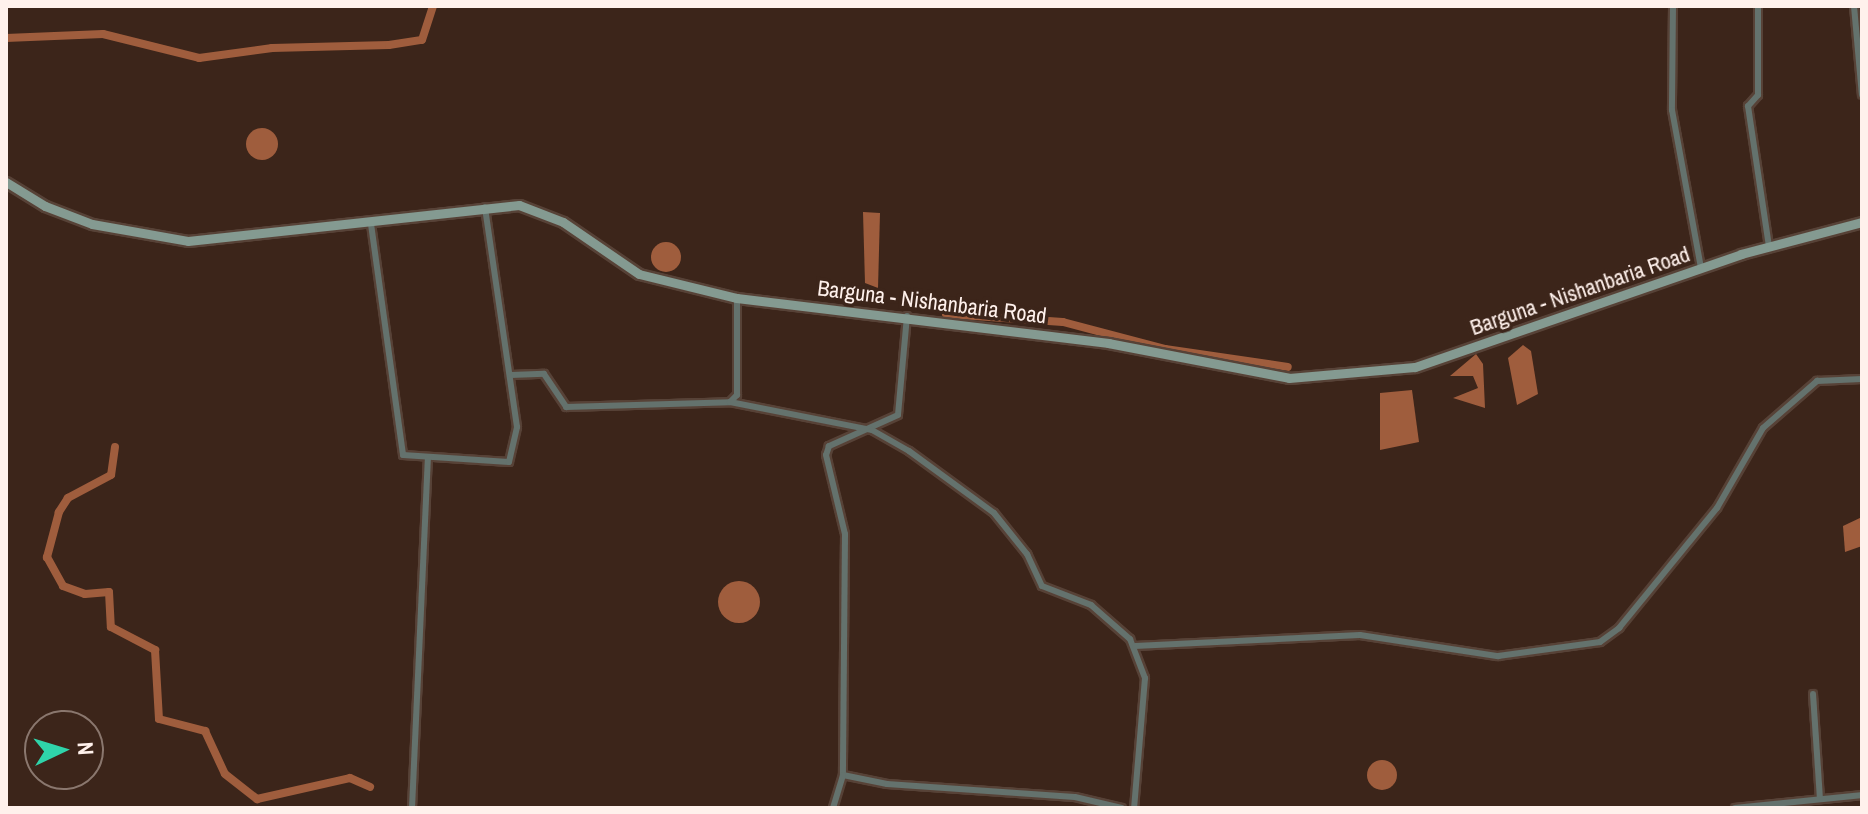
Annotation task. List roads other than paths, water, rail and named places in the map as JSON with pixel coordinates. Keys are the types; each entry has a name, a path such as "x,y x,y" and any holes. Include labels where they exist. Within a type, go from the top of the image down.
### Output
{"street":[{"path":"1673,6 1672,110 1701,268"},
{"path":"1758,6 1758,95 1748,106 1769,246"},
{"path":"1854,6 1862,95"},
{"name":"Barguna - Nishanbaria Road","path":"6,182 92,224 188,241 371,224 485,205 519,205 563,222 639,274 737,298 907,316 1108,343 1269,376 1349,376 1415,367 1701,268 1769,246 1862,222"},
{"path":"371,224 400,448 409,457 513,459 517,427 485,205"},
{"path":"730,402 737,395 737,298"},
{"path":"833,808 843,775 846,560 826,455 850,435 872,430 898,415 907,316"},
{"path":"511,375 544,374 566,407 730,402 872,430 994,513 1027,554 1042,586 1091,605 1135,646 1145,678 1134,808"},
{"path":"1135,646 1360,635 1498,656 1600,642 1619,628 1717,508 1763,428 1817,381 1862,379"},
{"path":"412,808 428,458"},
{"path":"1813,694 1820,799"},
{"path":"843,775 887,784 1075,797 1122,808"},
{"path":"1735,808 1862,795"},
{"path":"1075,797 1075,808"}],"waterway":[{"path":"6,38 103,34 199,58 272,48 389,45 422,40 433,6"},
{"path":"946,314 1063,322 1165,349 1288,367"},
{"path":"115,447 111,475 68,498 59,512 47,557 63,586 85,594 109,592 111,627 155,650 159,719 205,731 225,774 257,799 350,778 370,787"}]}
